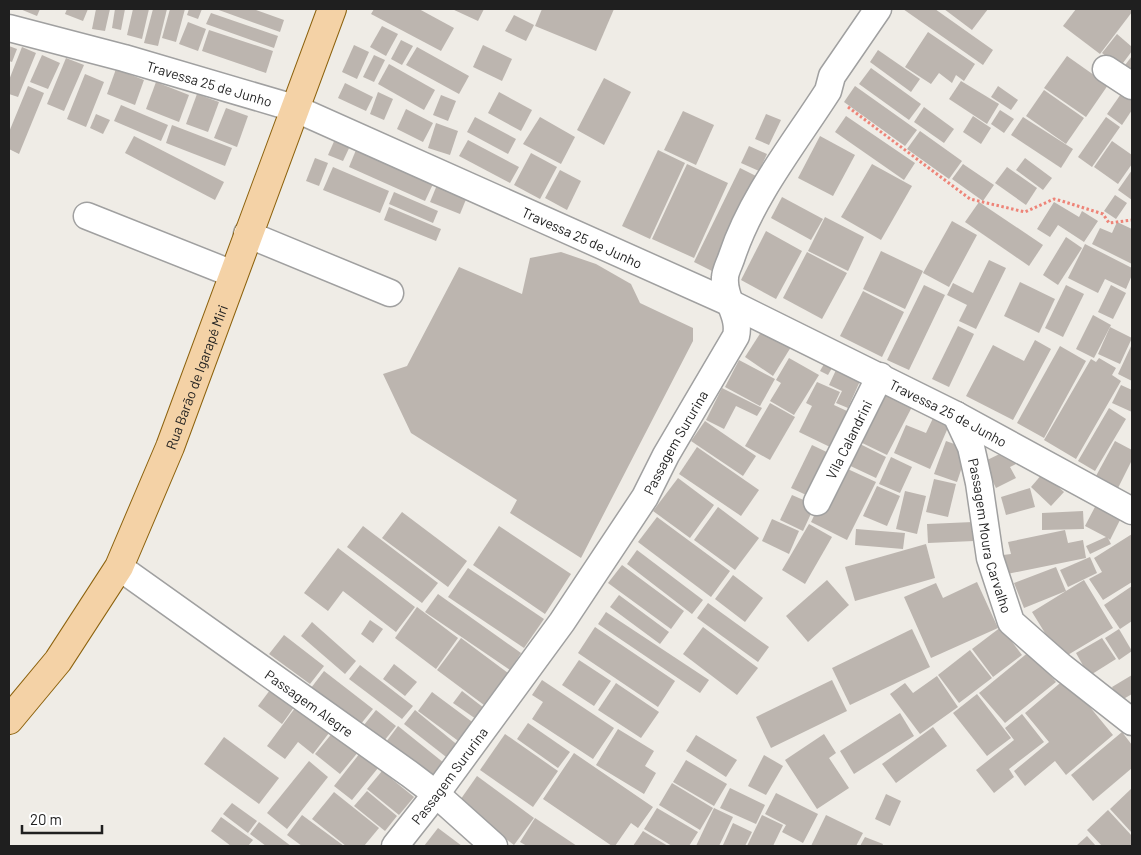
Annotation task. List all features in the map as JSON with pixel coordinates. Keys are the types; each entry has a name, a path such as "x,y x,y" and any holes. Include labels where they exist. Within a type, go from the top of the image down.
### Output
{"main road":[{"name":"Rua Barão de Igarapé Miri","path":"9,720 58,661 119,567 170,447 247,234 332,9"}],"street":[{"name":"Passagem Sururina","path":"395,846 436,794 562,622 645,497 666,455 736,336 737,318 730,303 725,278 735,247 750,214 828,91 832,76 878,9"},
{"name":"Travessa 25 de Junho","path":"9,28 124,58 294,108 730,303 956,415 1132,511"},
{"path":"1106,69 1132,86"},
{"path":"87,216 234,274"},
{"path":"247,234 390,293"},
{"name":"Vila Calandrini","path":"817,502 880,376"},
{"name":"Passagem Moura Carvalho","path":"956,415 971,447 979,483 990,558 1011,622 1062,668 1132,722"},
{"name":"Passagem Alegre","path":"119,567 436,794 494,846"}],"path":[{"path":"828,91 970,199 1025,212 1054,199 1103,214 1109,223 1132,220"}],"building":[{"path":"20,9 40,9 37,16"},
{"path":"67,9 88,9 83,21 65,14"},
{"path":"96,9 110,9 105,31 92,29"},
{"path":"115,9 125,9 121,30 112,28"},
{"path":"133,9 149,9 142,39 127,35"},
{"path":"153,9 167,9 158,46 144,43"},
{"path":"170,9 185,9 176,42 162,38"},
{"path":"189,9 202,9 198,19 187,15"},
{"path":"216,9 253,9 284,20 280,32"},
{"path":"374,9 419,9 454,28 441,51 371,14"},
{"path":"452,9 484,9 478,21"},
{"path":"542,9 614,9 596,51 535,26"},
{"path":"903,9 935,9 993,50 983,65"},
{"path":"944,9 988,9 972,30"},
{"path":"1076,9 1132,9 1132,12 1100,54 1063,26"},
{"path":"211,13 278,36 274,48 206,24"},
{"path":"514,15 534,25 526,41 505,31"},
{"path":"188,22 206,29 198,51 179,44"},
{"path":"382,26 398,34 386,56 370,47"},
{"path":"209,30 273,51 266,73 202,51"},
{"path":"928,32 975,64 964,81 956,75 952,83 939,73 931,84 905,67"},
{"path":"1117,34 1132,47 1132,51 1120,67 1102,53"},
{"path":"401,40 413,46 402,65 391,59"},
{"path":"354,45 369,52 357,79 342,72"},
{"path":"483,45 512,59 502,81 473,67"},
{"path":"9,46 17,49 12,62 9,61"},
{"path":"22,47 36,53 18,97 9,94 9,80"},
{"path":"417,47 469,76 459,94 406,65"},
{"path":"878,50 920,79 911,92 870,62"},
{"path":"42,55 60,63 48,89 30,82"},
{"path":"374,55 385,60 374,82 363,77"},
{"path":"1067,56 1108,85 1086,117 1044,88"},
{"path":"1132,56 1132,77 1122,69"},
{"path":"66,58 84,65 64,111 47,104"},
{"path":"389,64 435,90 424,110 378,84"},
{"path":"871,68 921,104 909,120 859,84"},
{"path":"116,69 144,80 135,105 107,94"},
{"path":"85,74 104,82 86,127 67,119"},
{"path":"604,78 631,92 604,145 577,130"},
{"path":"961,81 999,104 987,124 949,99"},
{"path":"156,82 189,95 179,122 146,109"},
{"path":"345,83 373,97 366,111 338,98"},
{"path":"28,86 44,93 19,154 9,149 9,132"},
{"path":"855,86 917,130 905,146 844,102"},
{"path":"998,86 1018,100 1011,110 991,97"},
{"path":"1044,90 1084,118 1066,144 1026,116"},
{"path":"1123,91 1132,98 1132,110 1122,125 1107,114"},
{"path":"378,92 393,99 384,120 370,114"},
{"path":"499,92 532,110 521,131 488,113"},
{"path":"197,94 219,102 208,132 186,124"},
{"path":"441,95 456,101 448,121 433,115"},
{"path":"121,105 168,125 161,141 114,121"},
{"path":"924,107 954,129 944,143 914,122"},
{"path":"226,108 248,116 237,147 214,138"},
{"path":"406,109 433,123 423,142 397,129"},
{"path":"1000,110 1014,119 1004,133 991,124"},
{"path":"683,111 714,125 696,165 664,150"},
{"path":"96,114 110,120 103,134 90,128"},
{"path":"766,114 781,120 769,145 755,139"},
{"path":"846,116 915,163 904,180 835,132"},
{"path":"973,116 991,128 981,144 963,132"},
{"path":"475,117 516,139 508,154 467,132"},
{"path":"540,117 575,137 561,164 523,144"},
{"path":"1023,117 1073,149 1061,168 1011,135"},
{"path":"1106,117 1120,127 1092,167 1078,157"},
{"path":"436,123 458,131 450,155 428,148"},
{"path":"172,125 232,148 225,166 166,143"},
{"path":"920,131 962,161 949,179 907,149"},
{"path":"134,136 224,182 215,200 125,153"},
{"path":"820,136 855,155 833,196 798,178"},
{"path":"336,137 351,144 343,161 328,155"},
{"path":"468,140 519,167 510,183 459,156"},
{"path":"1112,141 1132,155 1132,164 1118,184 1094,167"},
{"path":"749,146 767,154 759,171 741,163"},
{"path":"356,150 433,184 425,201 349,167"},
{"path":"658,150 685,163 650,239 622,226"},
{"path":"531,153 557,167 540,199 514,185"},
{"path":"315,158 328,163 319,186 306,181"},
{"path":"1025,158 1052,178 1043,190 1016,170"},
{"path":"687,164 728,183 694,258 652,239"},
{"path":"872,164 912,186 881,240 841,217"},
{"path":"963,164 994,185 983,201 952,179"},
{"path":"333,167 389,191 380,213 323,190"},
{"path":"1007,167 1037,188 1026,205 995,183"},
{"path":"740,168 762,179 716,273 694,262"},
{"path":"560,170 581,181 567,210 545,198"},
{"path":"1132,170 1132,200 1118,190"},
{"path":"437,185 467,197 460,214 430,202"},
{"path":"394,192 438,211 433,223 389,204"},
{"path":"1115,195 1127,203 1116,219 1104,211"},
{"path":"782,197 823,219 811,240 771,218"},
{"path":"979,202 1043,245 1029,266 965,222"},
{"path":"1054,202 1079,217 1082,211 1098,221 1084,242 1058,225 1050,237 1037,229"},
{"path":"389,207 441,229 436,241 384,220"},
{"path":"825,217 864,237 848,271 808,251"},
{"path":"952,221 977,235 949,287 923,273"},
{"path":"1117,222 1132,229 1132,264 1092,244 1100,228 1112,233"},
{"path":"766,231 802,251 776,299 741,280"},
{"path":"1066,237 1082,248 1058,285 1043,275"},
{"path":"1085,244 1132,268 1132,275 1126,289 1105,279 1098,293 1068,278"},
{"path":"881,251 923,271 905,309 863,289"},
{"path":"561,252 596,264 631,284 640,303 693,328 693,341 581,558 510,513 517,500 411,433 383,374 407,366 459,267 522,294 530,258"},
{"path":"807,252 847,273 822,319 783,298"},
{"path":"989,260 1006,268 976,329 959,321 967,305 947,295 953,283 973,293"},
{"path":"1020,282 1055,299 1039,333 1004,316"},
{"path":"924,285 945,295 909,370 887,360"},
{"path":"1066,285 1084,294 1063,337 1045,328"},
{"path":"1111,285 1126,293 1113,319 1098,312"},
{"path":"863,291 904,312 882,357 840,336"},
{"path":"1093,315 1111,325 1094,358 1076,349"},
{"path":"958,326 974,334 949,387 932,379"},
{"path":"1110,327 1132,338 1120,364 1098,354"},
{"path":"763,329 791,347 773,376 745,357"},
{"path":"1035,340 1051,349 1013,420 966,396 993,345 1024,361"},
{"path":"1132,344 1132,381 1118,374"},
{"path":"1060,346 1086,361 1044,438 1017,423"},
{"path":"789,358 819,375 794,415 770,401 781,383 776,380"},
{"path":"1099,358 1116,368 1112,375 1121,381 1076,459 1044,440 1091,359 1096,362"},
{"path":"739,360 775,379 760,406 725,387"},
{"path":"824,364 832,368 828,375 820,371"},
{"path":"836,370 860,381 848,408 836,403 842,391 829,385"},
{"path":"817,382 840,392 834,405 847,411 830,447 799,432 812,406 806,403"},
{"path":"1121,385 1132,390 1132,412 1112,403"},
{"path":"722,388 762,408 757,416 736,406 724,429 706,420"},
{"path":"880,388 913,405 887,455 854,439"},
{"path":"770,403 795,417 770,460 745,446"},
{"path":"1109,408 1126,419 1095,471 1078,461"},
{"path":"934,416 950,423 930,469 894,453 906,425 926,433"},
{"path":"705,421 756,456 743,476 691,441"},
{"path":"852,440 886,457 876,478 842,462"},
{"path":"946,441 968,449 957,482 934,474"},
{"path":"1115,441 1132,450 1132,460 1118,488 1096,476"},
{"path":"812,445 835,456 815,499 791,488"},
{"path":"697,447 759,490 741,516 679,474"},
{"path":"1012,448 1018,463 1010,467 1016,478 996,488 983,462"},
{"path":"891,457 912,467 900,493 879,484"},
{"path":"839,465 876,482 847,540 811,522"},
{"path":"1043,473 1064,492 1051,506 1031,487"},
{"path":"678,478 714,505 690,538 653,511"},
{"path":"934,479 956,484 948,517 926,512"},
{"path":"877,486 900,496 887,526 863,516"},
{"path":"1030,488 1035,507 1006,515 1001,497"},
{"path":"905,491 926,496 917,534 896,529"},
{"path":"792,495 815,505 803,531 780,520"},
{"path":"1096,505 1121,518 1110,540 1108,538 1111,544 1090,554 1086,546 1106,537 1085,526"},
{"path":"718,507 759,538 735,570 694,540"},
{"path":"1083,511 1084,529 1042,530 1042,513"},
{"path":"402,512 467,561 448,587 382,538"},
{"path":"657,517 730,571 711,597 638,542"},
{"path":"772,519 799,531 789,554 762,541"},
{"path":"973,522 974,541 928,543 927,524"},
{"path":"809,524 832,537 805,584 782,570"},
{"path":"363,526 438,583 422,603 347,547"},
{"path":"499,526 571,574 545,614 473,565"},
{"path":"856,529 905,533 903,549 855,545"},
{"path":"1065,530 1068,543 1083,540 1086,558 1007,574 1003,555 1011,554 1008,542"},
{"path":"1132,534 1132,582 1103,600 1089,579 1102,572 1094,558"},
{"path":"926,544 935,578 855,601 845,567"},
{"path":"338,548 415,607 396,632 343,591 328,611 304,593"},
{"path":"637,550 703,600 692,614 627,564"},
{"path":"1090,557 1097,573 1068,587 1060,570"},
{"path":"622,565 684,611 671,629 608,583"},
{"path":"1056,567 1066,591 1024,608 1014,583"},
{"path":"468,568 544,619 524,648 448,597"},
{"path":"733,575 763,598 745,622 715,599"},
{"path":"827,580 849,605 808,642 786,616"},
{"path":"1084,580 1113,628 1061,659 1032,612"},
{"path":"977,582 998,628 931,658 904,597 936,583 943,598"},
{"path":"1132,586 1132,621 1120,629 1104,605"},
{"path":"438,594 521,653 510,670 425,612"},
{"path":"619,595 669,632 660,644 610,607"},
{"path":"708,603 769,647 758,662 697,618"},
{"path":"417,607 458,638 436,669 395,638"},
{"path":"606,612 709,680 700,693 598,624"},
{"path":"370,620 383,629 373,643 361,634"},
{"path":"312,622 356,661 345,674 301,636"},
{"path":"595,627 675,681 658,707 578,653"},
{"path":"703,627 758,668 737,695 683,654"},
{"path":"1001,627 1022,655 993,677 972,649"},
{"path":"912,629 930,667 850,705 832,668"},
{"path":"1119,629 1132,651 1119,660 1105,638"},
{"path":"284,635 324,666 310,684 269,654"},
{"path":"461,638 508,673 484,705 437,670"},
{"path":"1102,638 1116,659 1089,676 1076,653"},
{"path":"970,650 992,678 959,703 938,675"},
{"path":"1030,651 1056,682 1005,723 979,693"},
{"path":"579,660 611,681 594,706 562,685"},
{"path":"394,664 417,682 405,696 383,679"},
{"path":"360,665 413,706 402,719 349,679"},
{"path":"324,671 373,709 360,725 311,688"},
{"path":"1132,675 1132,694 1120,701 1112,687"},
{"path":"937,676 958,707 920,734 890,694 905,683 913,693"},
{"path":"1066,678 1113,735 1066,775 1055,761 1025,786 1014,771 1049,742 1025,713"},
{"path":"542,680 614,728 593,759 532,719 543,702 532,695"},
{"path":"832,680 847,711 771,748 756,717"},
{"path":"616,683 659,712 641,738 598,710"},
{"path":"273,686 297,703 282,724 258,706"},
{"path":"462,691 484,708 476,719 453,703"},
{"path":"432,692 475,724 461,743 418,711"},
{"path":"977,694 1011,738 987,756 953,713"},
{"path":"298,704 332,729 313,754 298,742 285,759 267,746"},
{"path":"376,710 396,726 384,741 364,725"},
{"path":"415,710 460,747 450,760 404,724"},
{"path":"900,713 914,736 854,774 840,751"},
{"path":"1022,714 1044,742 1009,769 1014,777 994,793 976,770 1014,740 1005,728"},
{"path":"528,723 570,752 558,768 517,739"},
{"path":"398,726 444,763 431,779 386,742"},
{"path":"933,727 947,746 896,783 882,764"},
{"path":"618,729 654,751 645,766 656,773 644,794 596,765"},
{"path":"334,731 359,751 340,774 315,754"},
{"path":"1122,732 1132,745 1132,768 1093,801 1071,775"},
{"path":"505,734 558,771 533,807 480,770"},
{"path":"824,734 836,753 829,758 849,788 817,809 785,760"},
{"path":"696,735 737,760 726,777 686,751"},
{"path":"224,737 279,778 259,804 204,764"},
{"path":"360,753 378,768 352,800 334,786"},
{"path":"574,753 653,807 638,828 631,823 615,846 612,846 543,799"},
{"path":"764,755 783,766 766,795 748,786"},
{"path":"686,760 727,784 714,806 673,782"},
{"path":"309,761 328,777 287,829 267,813"},
{"path":"382,771 414,797 399,815 367,789"},
{"path":"477,776 534,818 514,845 458,803"},
{"path":"672,783 713,808 700,830 659,805"},
{"path":"730,788 765,805 756,824 720,808"},
{"path":"1132,788 1132,833 1110,809"},
{"path":"367,791 397,816 385,831 354,806"},
{"path":"334,792 379,828 364,846 346,846 312,819"},
{"path":"776,793 818,814 803,843 782,832 786,825 765,814"},
{"path":"886,794 901,801 890,826 875,819"},
{"path":"232,803 257,821 248,833 223,814"},
{"path":"657,808 698,832 689,846 672,846 644,829"},
{"path":"714,808 733,817 719,846 696,846"},
{"path":"1108,810 1132,836 1132,846 1102,846 1087,830"},
{"path":"302,815 344,846 302,846 287,835"},
{"path":"762,815 783,825 773,846 747,846"},
{"path":"826,815 863,833 856,846 811,846"},
{"path":"221,817 253,840 248,846 231,846 211,831"},
{"path":"535,818 577,846 527,846 520,842"},
{"path":"259,822 291,846 266,846 250,834"},
{"path":"733,823 752,832 745,846 723,845"},
{"path":"438,828 462,846 424,846"},
{"path":"643,831 668,846 633,846"},
{"path":"1087,836 1096,846 1076,846"},
{"path":"865,837 883,844 882,846 860,846"}]}
